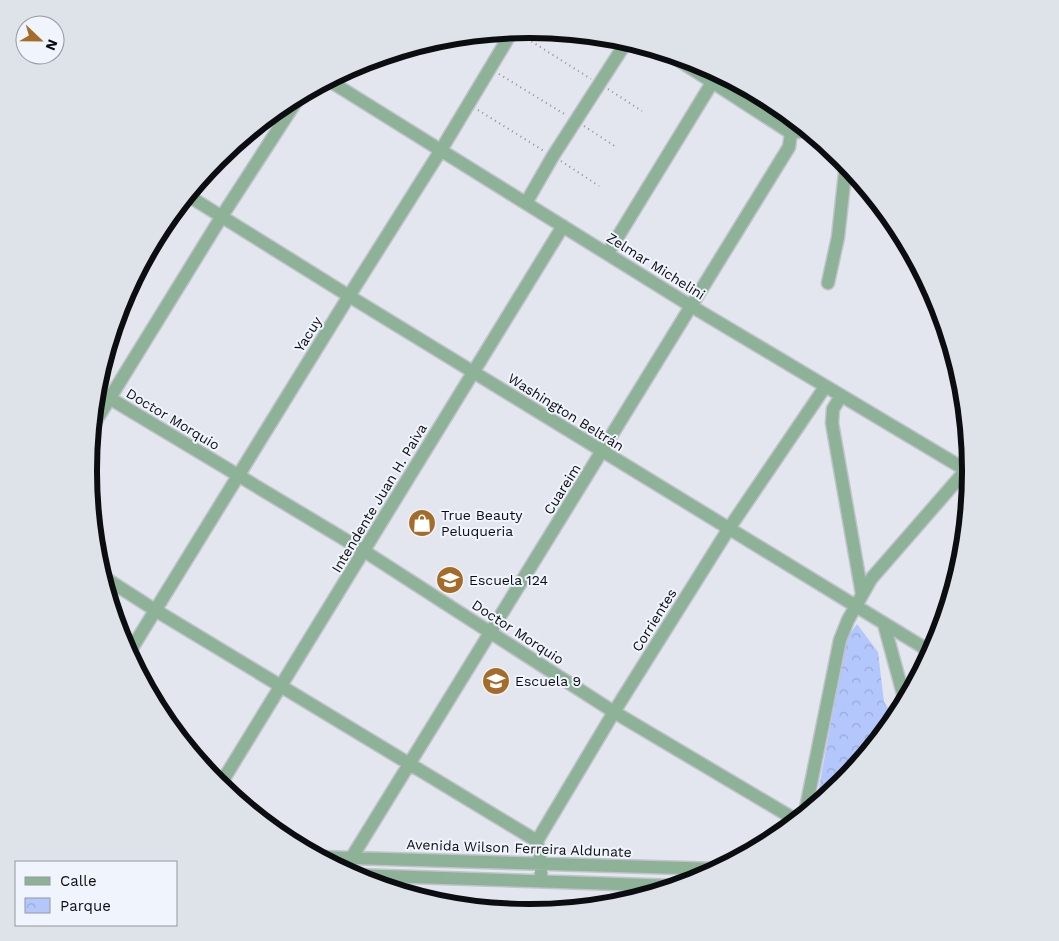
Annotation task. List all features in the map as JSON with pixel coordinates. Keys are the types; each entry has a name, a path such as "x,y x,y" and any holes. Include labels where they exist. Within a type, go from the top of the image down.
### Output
{"street":[{"name":"Yacuy","path":"133,646 349,296 442,150 468,103 490,68 513,38"},
{"path":"526,203 553,156 623,48"},
{"path":"608,253 713,79"},
{"name":"Zelmar Michelini","path":"334,84 691,306 962,468"},
{"path":"728,86 791,134 799,132"},
{"path":"100,414 222,216 292,108"},
{"name":"Cuareim","path":"352,858 789,147 791,134"},
{"path":"828,284 838,237 845,174"},
{"name":"Washington Beltrán","path":"193,199 728,530 924,648"},
{"name":"Intendente Juan H. Paiva","path":"224,778 563,226"},
{"name":"Corrientes","path":"537,841 614,712 728,530 825,386"},
{"name":"Doctor Morquio","path":"104,394 364,551 614,712 790,816"},
{"path":"841,396 833,409 832,423 862,594"},
{"path":"806,803 840,640 855,606 871,579 887,558 962,478"},
{"path":"111,582 537,841 541,864 541,880"},
{"path":"884,624 902,690"},
{"name":"Avenida Wilson Ferreira Aldunate","path":"335,857 700,869"},
{"path":"374,875 655,885"}],"path":[{"path":"525,38 642,111"},
{"path":"490,68 616,147"},
{"path":"468,103 599,186"}],"green space":[{"path":"857,624 878,652 884,702 890,711 855,756 818,793 846,639"}],"place":[{"name":"True Beauty Peluqueria","path":"422,523"},
{"name":"Escuela 124","path":"450,580"},
{"name":"Escuela 9","path":"496,681"}]}
